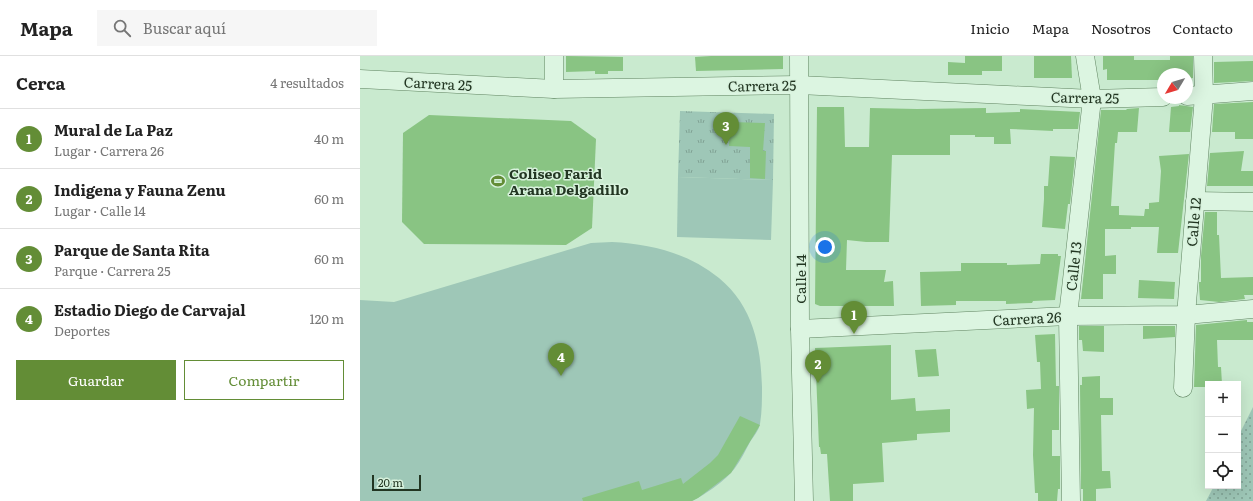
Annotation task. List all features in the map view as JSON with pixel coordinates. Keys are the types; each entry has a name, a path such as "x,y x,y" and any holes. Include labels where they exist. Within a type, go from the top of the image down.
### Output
{"street":[{"path":"554,56 554,88"},
{"name":"Calle 14","path":"799,56 800,329 804,501"},
{"name":"Calle 13","path":"1071,501 1068,316 1092,99 1085,56"},
{"name":"Calle 12","path":"1183,388 1186,315 1195,201 1196,96 1204,56"},
{"name":"Carrera 25","path":"360,79 554,88 799,84 1092,99 1157,97"},
{"path":"1196,96 1253,91"},
{"path":"1195,201 1253,202"},
{"name":"Carrera 26","path":"800,329 1068,316 1186,315 1253,309"}],"green space":[{"path":"680,111 774,114 773,180 678,177"},
{"path":"678,177 773,180 771,240 677,237"},
{"path":"612,242 641,245 668,251 695,262 719,278 731,289 747,314 753,328 760,357 762,387 761,415 758,429 731,473 715,487 692,501 360,501 360,300 394,302 591,243"},
{"path":"1253,407 1253,501 1206,501 1212,489 1241,489 1241,431"}],"building":[{"path":"566,56 623,57 623,71 608,71 608,74 595,74 595,71 566,72"},
{"path":"783,56 783,69 696,71 695,57"},
{"path":"965,56 1002,56 1002,71 982,71 982,75 948,75 948,62 965,63"},
{"path":"1034,56 1071,56 1072,78 1034,78"},
{"path":"1103,56 1134,56 1134,60 1170,60 1170,56 1193,56 1193,68 1157,68 1157,80 1107,80 1107,69 1103,70"},
{"path":"1253,61 1253,81 1214,83 1214,62"},
{"path":"1253,102 1253,139 1235,139 1235,132 1212,132 1214,104"},
{"path":"1179,105 1193,107 1190,132 1169,132 1171,107"},
{"path":"817,107 844,107 845,147 869,147 870,108 986,108 986,113 1020,112 1020,109 1080,112 1078,129 1053,129 1053,131 1010,129 1011,144 994,144 994,137 950,135 950,155 892,155 889,242 847,240 846,270 886,270 884,282 893,281 894,306 820,306 815,304"},
{"path":"1139,108 1137,132 1118,132 1117,143 1115,143 1111,206 1119,206 1119,215 1144,216 1145,209 1149,209 1149,203 1159,202 1161,171 1159,156 1189,154 1178,253 1157,253 1159,227 1105,229 1105,256 1116,255 1116,274 1103,274 1103,299 1081,299 1101,110 1126,110"},
{"name":"Coliseo Farid Arana Delgadillo","path":"429,115 571,121 596,139 592,228 566,245 424,244 402,222 403,133"},
{"path":"730,122 765,123 763,151 766,151 765,179 750,178 750,147 729,146"},
{"path":"1244,151 1241,171 1253,171 1253,186 1207,186 1210,153"},
{"path":"1050,156 1075,157 1070,204 1068,204 1065,229 1042,227 1044,186 1048,186"},
{"path":"1205,212 1217,212 1217,235 1219,235 1221,278 1253,277 1253,295 1244,295 1245,299 1219,302 1200,300 1199,282 1201,282 1201,256"},
{"path":"1041,254 1058,254 1058,256 1061,256 1055,300 1006,304 1006,301 956,301 956,305 921,306 920,272 961,271 961,263 1007,263 1007,265 1040,264"},
{"path":"1139,280 1175,282 1174,299 1138,298"},
{"path":"1247,320 1247,322 1253,322 1253,340 1217,340 1218,367 1221,367 1222,381 1205,381 1205,387 1194,387 1196,325"},
{"path":"1079,326 1104,326 1104,352 1083,351 1082,340 1079,340"},
{"path":"1143,326 1175,326 1175,337 1143,339"},
{"path":"1055,334 1056,386 1059,386 1059,430 1052,430 1052,456 1060,456 1060,489 1058,489 1057,501 1038,501 1038,493 1035,493 1033,455 1034,408 1027,409 1026,390 1041,389 1040,362 1037,362 1035,335"},
{"path":"891,345 891,400 915,398 916,411 950,409 950,432 917,434 917,440 882,443 884,482 853,484 853,501 830,501 827,454 821,454 819,447 815,348"},
{"path":"936,349 939,376 918,377 915,350"},
{"path":"1100,376 1100,398 1113,398 1113,415 1101,415 1102,471 1110,471 1111,488 1096,489 1096,501 1083,501 1083,489 1081,489 1080,385 1082,385 1082,377"},
{"path":"740,416 760,425 731,473 698,498 692,501 583,501 582,498 639,481 642,490 681,478 683,484 718,455"}],"place":[{"name":"Parque de Santa Rita","path":"726,145"},
{"name":"Coliseo Farid Arana Delgadillo","path":"498,181"},
{"name":"Mural de La Paz","path":"854,334"},
{"name":"Estadio Diego de Carvajal","path":"561,376"},
{"name":"Indigena y Fauna Zenu","path":"818,383"}]}
